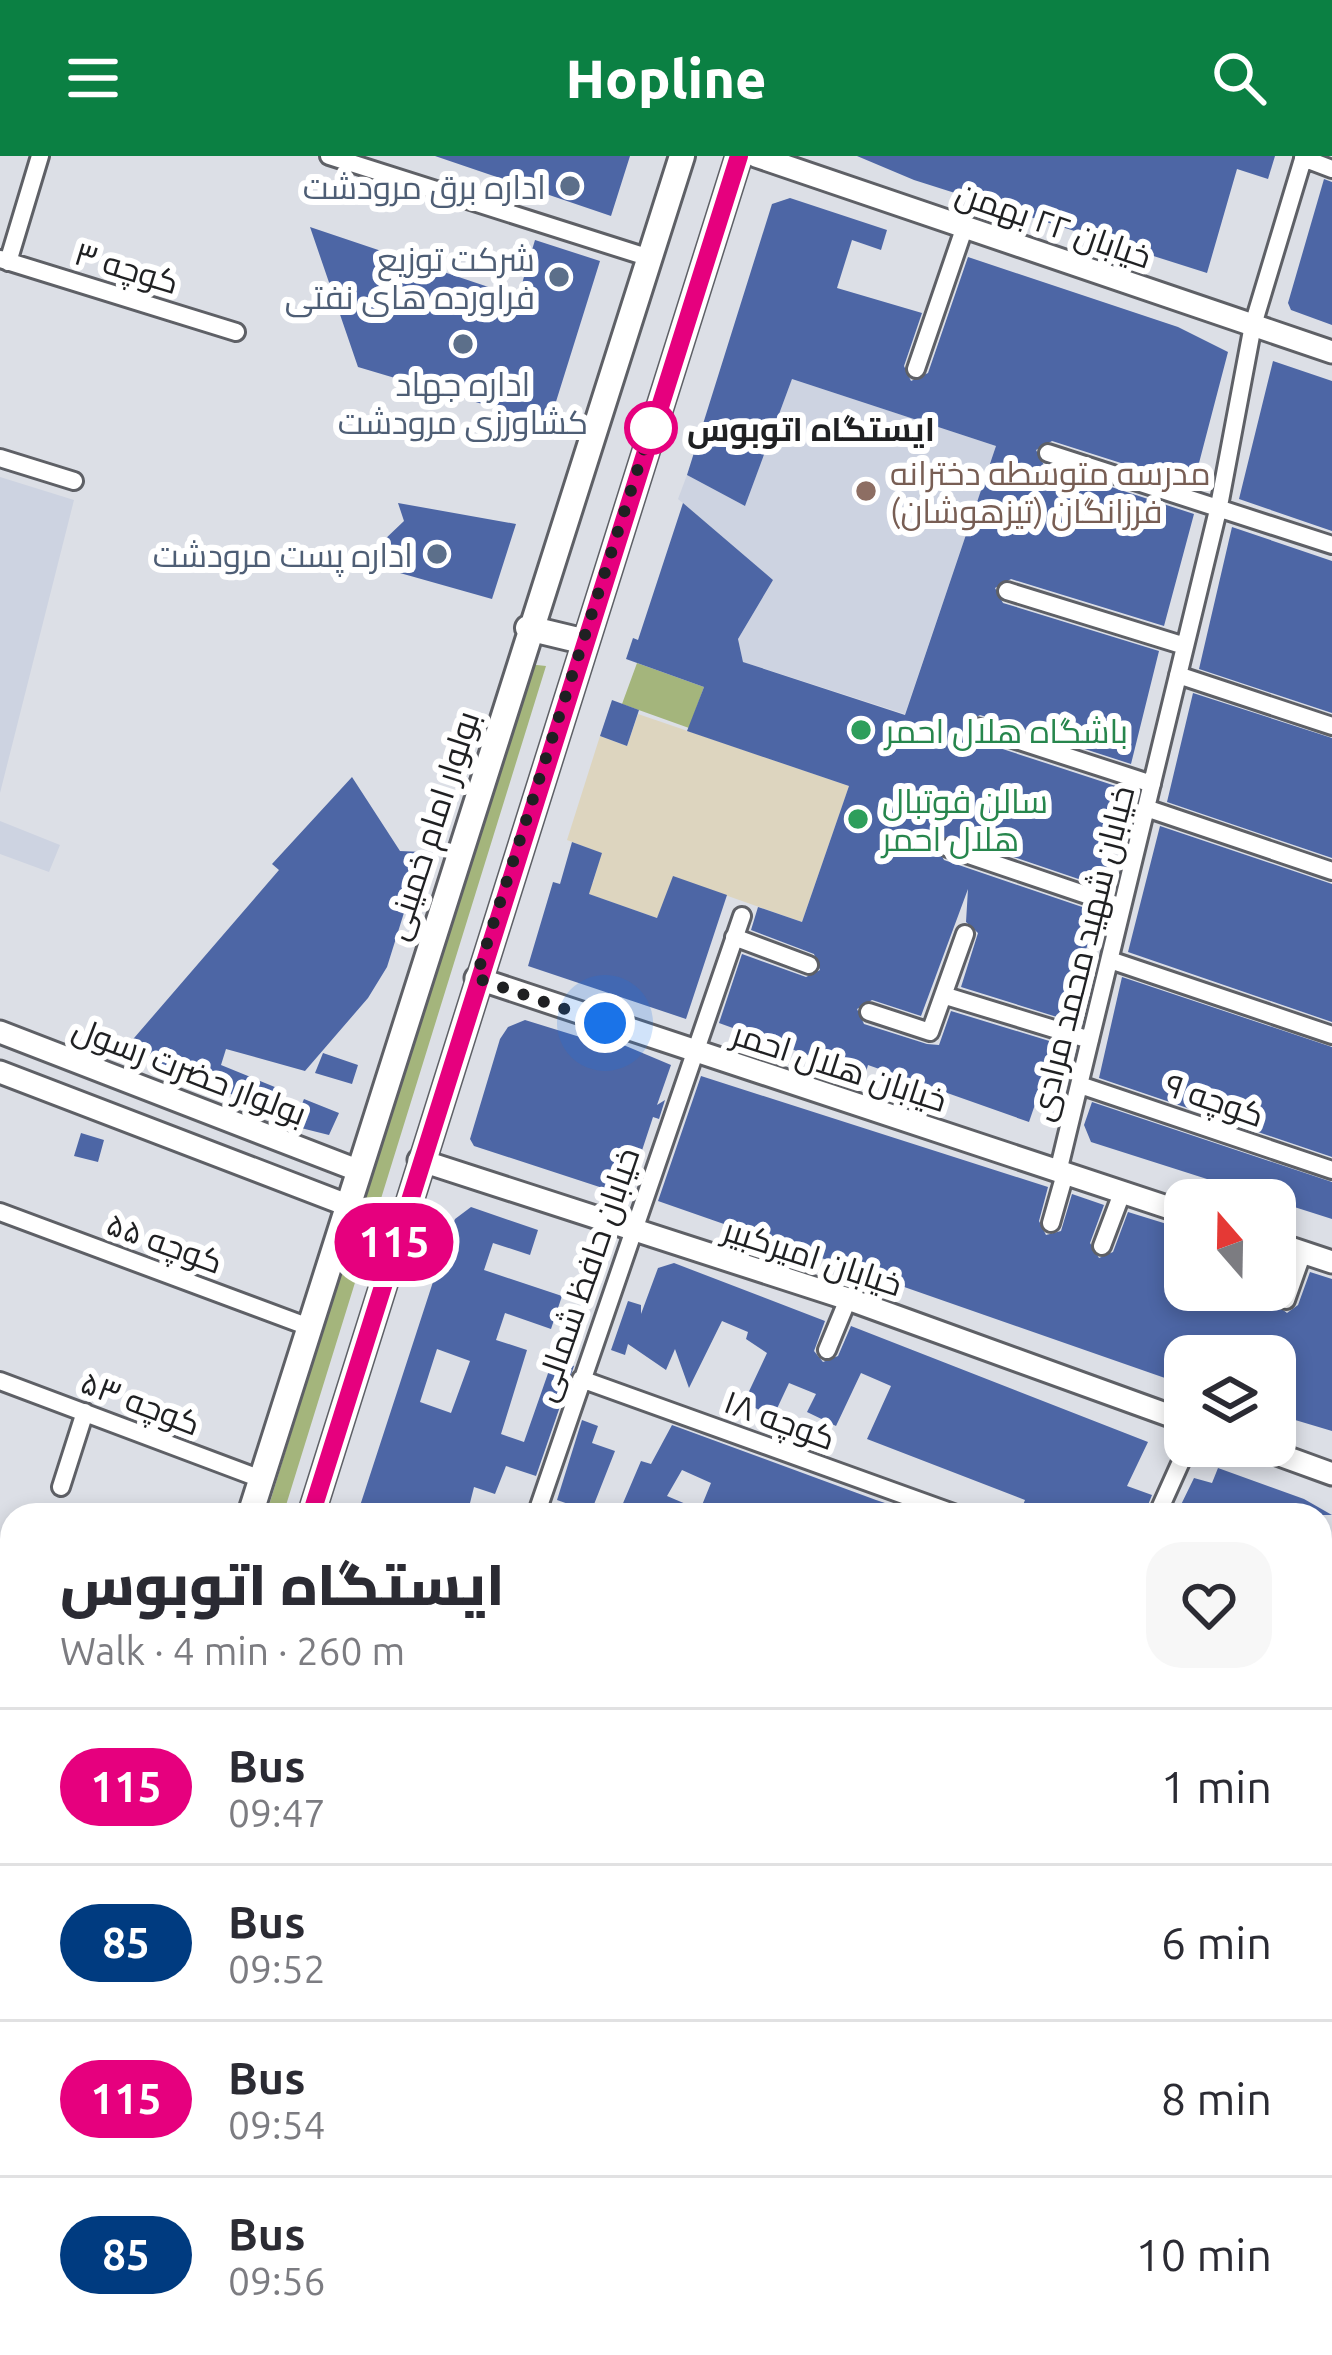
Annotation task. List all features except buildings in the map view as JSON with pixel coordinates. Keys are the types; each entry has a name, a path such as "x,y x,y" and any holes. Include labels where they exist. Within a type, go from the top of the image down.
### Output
{"main road":[{"name":"بولوار امام خمینی","path":"254,1503 528,628 682,156"},
{"path":"315,1503 582,641 739,156"},
{"path":"528,628 582,641"}],"street":[{"path":"4,261 40,156"},
{"path":"329,156 650,258"},
{"name":"خیابان ۲۲ بهمن","path":"756,156 1332,352"},
{"path":"1303,157 1332,169"},
{"name":"خیابان شهید محمد مرادی","path":"1051,1223 1079,1084 1219,506 1253,325 1303,157"},
{"path":"916,369 964,229"},
{"name":"کوچه ۳","path":"4,261 236,332"},
{"path":"1048,453 1332,544"},
{"path":"0,458 74,481"},
{"path":"1007,591 1185,646"},
{"path":"1178,675 1332,727"},
{"path":"976,727 1152,784"},
{"path":"1146,808 1332,871"},
{"path":"948,848 1122,907"},
{"name":"خیابان حافظ شمالی","path":"540,1503 742,916"},
{"path":"869,1012 930,1033 965,934"},
{"path":"734,937 809,965"},
{"path":"1110,960 1332,1035"},
{"name":"خیابان هلال احمر","path":"476,978 1164,1206"},
{"path":"946,996 1090,1040"},
{"name":"بولوار حضرت رسول","path":"0,1032 357,1170"},
{"path":"0,1072 347,1205"},
{"name":"کوچه ۹","path":"1079,1084 1332,1170"},
{"path":"314,1192 328,1158"},
{"name":"خیابان امیرکبیر","path":"419,1160 630,1233 848,1299 1164,1412"},
{"path":"1102,1246 1122,1193"},
{"name":"کوچه ۵۵","path":"0,1213 309,1328"},
{"path":"1296,1250 1332,1262"},
{"path":"1296,1272 1303,1252"},
{"path":"827,1350 848,1299"},
{"name":"کوچه ۱۸","path":"581,1379 926,1503"},
{"name":"کوچه ۵۳","path":"0,1381 261,1479"},
{"path":"62,1487 85,1412"},
{"path":"1296,1461 1332,1474"},
{"path":"1162,1503 1179,1467"}],"shaded area":[{"path":"792,379 996,446 905,714 743,662 738,639 773,580 678,499 687,475 745,506"},
{"path":"0,477 74,500 0,793"},
{"path":"638,714 849,786 802,922 674,877 657,918 560,884 593,883 601,853 567,840 600,736 627,746"},
{"path":"0,821 60,845 49,872 0,854"}],"green space":[{"path":"637,663 704,687 689,728 622,704"},
{"path":"528,664 546,666 287,1503 270,1503"}],"bus line":[{"name":"115","path":"315,1503 502,894 739,156"}],"place":[{"name":"اداره برق مرودشت","path":"570,186"},
{"name":"شرکت توزیع فراورده های نفتی","path":"559,277"},
{"name":"اداره جهاد کشاورزی مرودشت","path":"463,344"},
{"name":"ایستگاه اتوبوس","path":"651,428"},
{"name":"مدرسه متوسطه دخترانه فرزانگان (تیزهوشان)","path":"866,491"},
{"name":"اداره پست مرودشت","path":"437,554"},
{"name":"باشگاه هلال احمر","path":"861,730"},
{"name":"سالن فوتبال هلال احمر","path":"858,819"}],"route":[{"path":"605,1023 476,978 653,421 651,428"}]}
